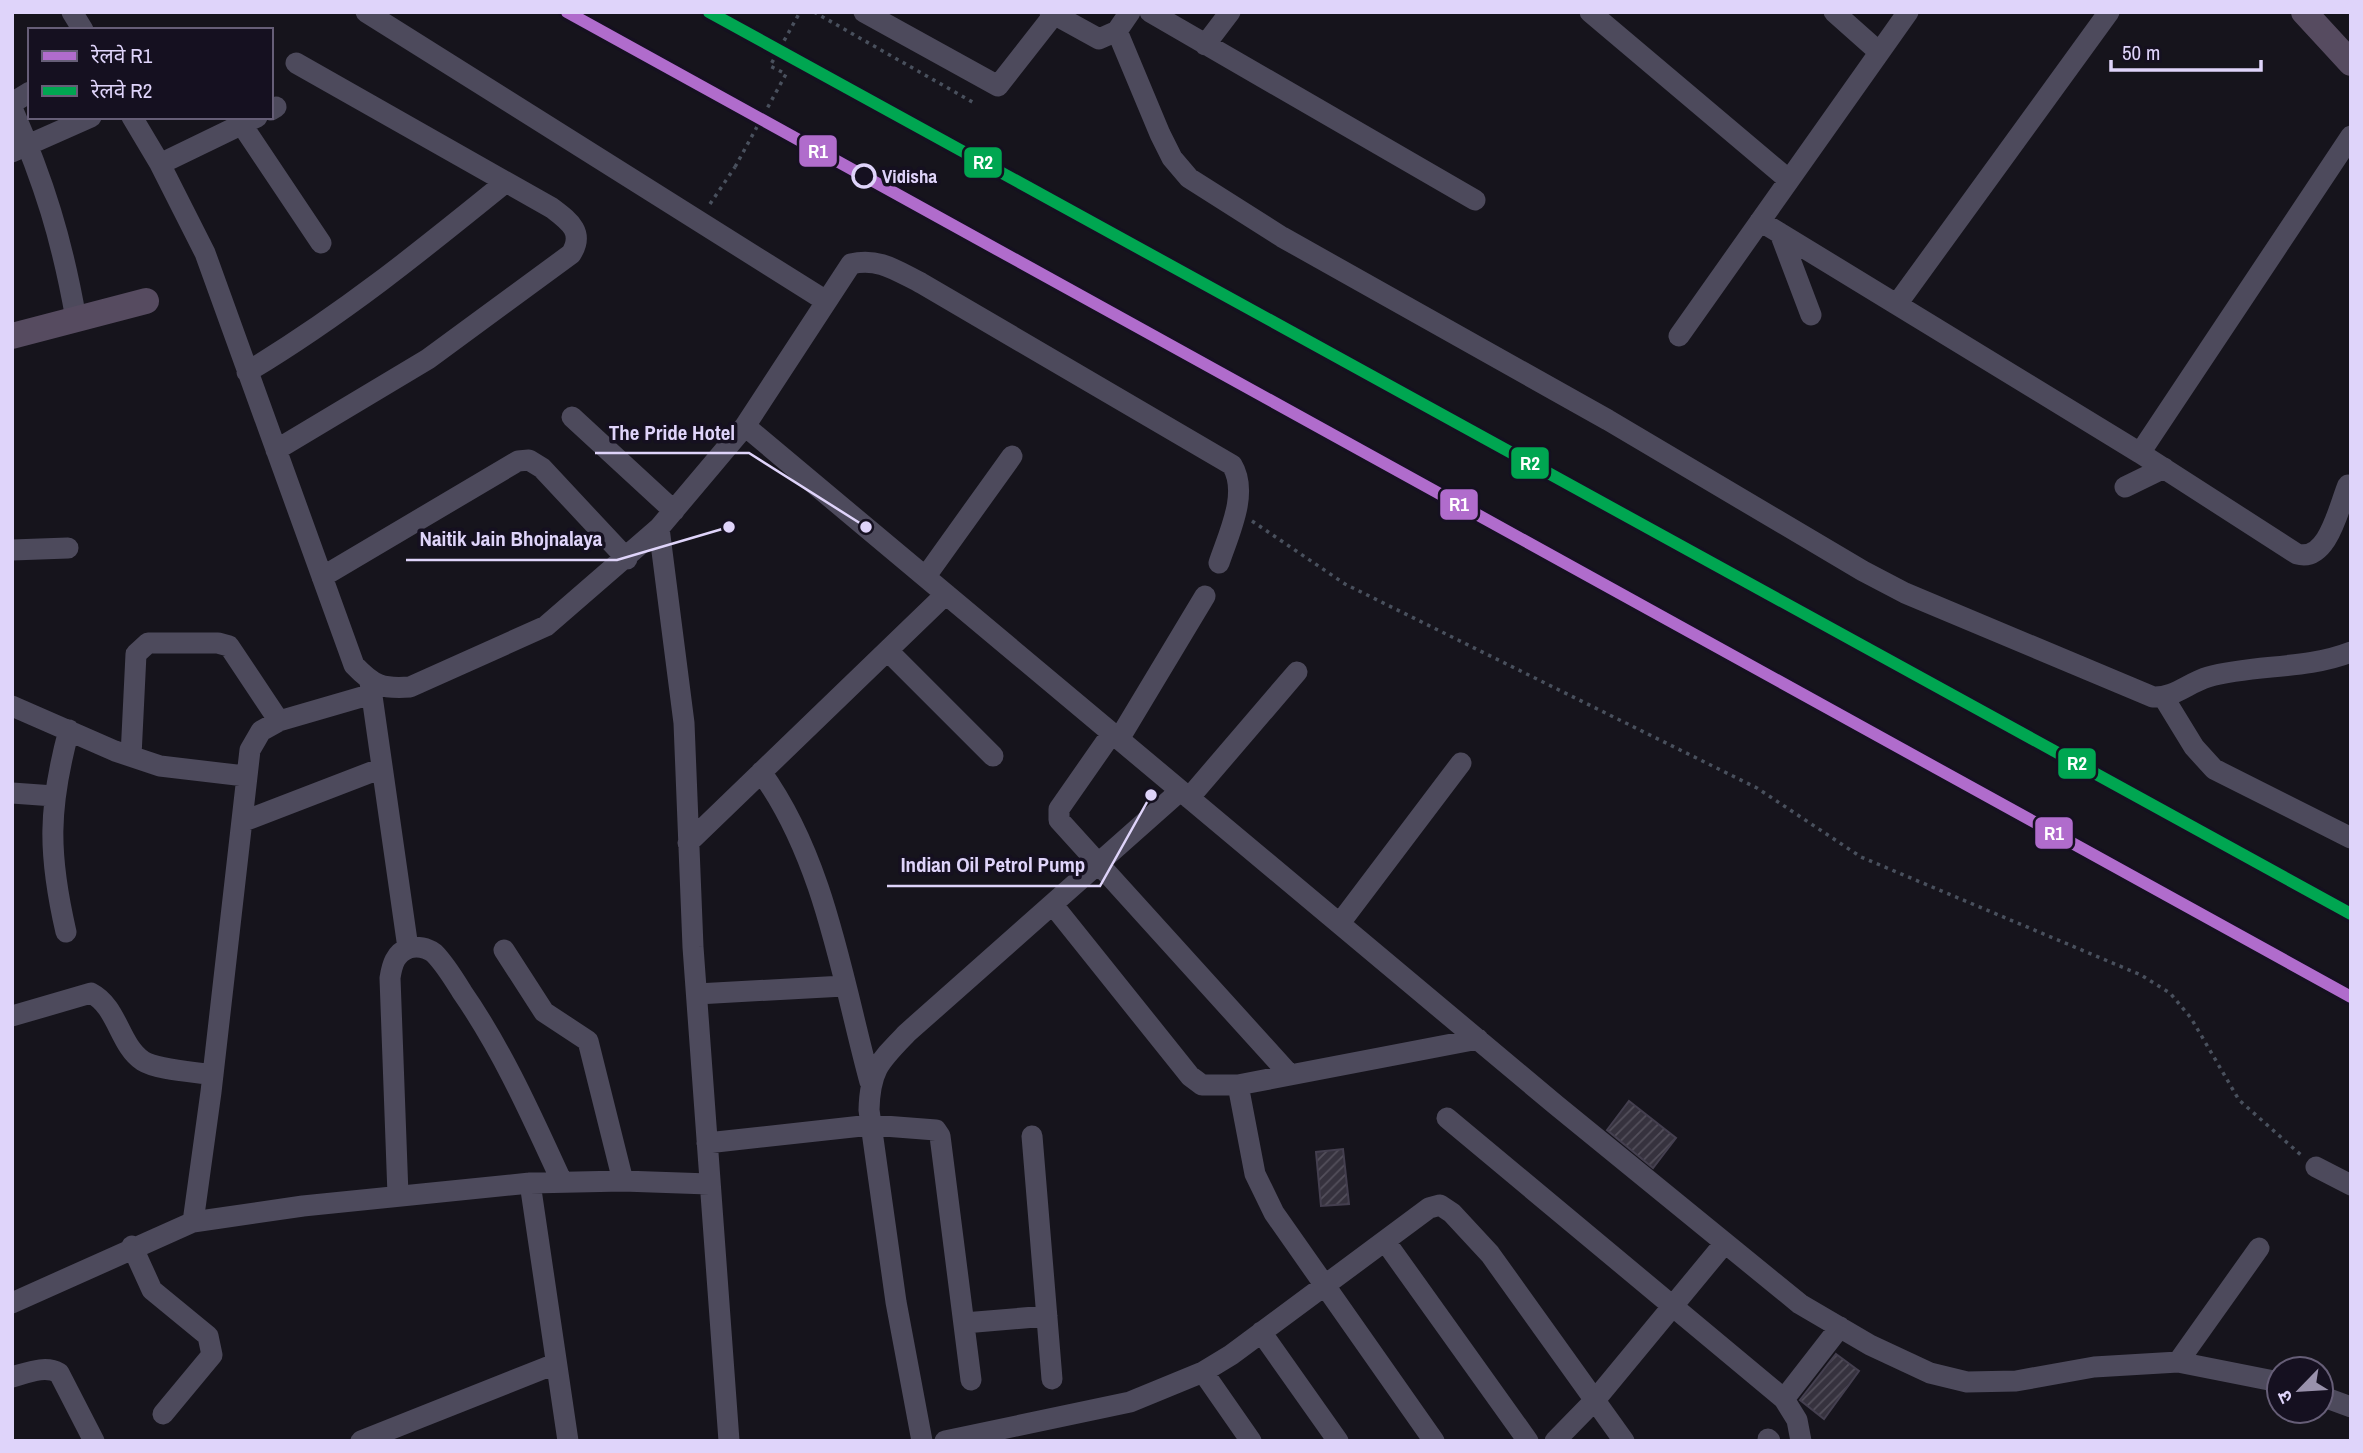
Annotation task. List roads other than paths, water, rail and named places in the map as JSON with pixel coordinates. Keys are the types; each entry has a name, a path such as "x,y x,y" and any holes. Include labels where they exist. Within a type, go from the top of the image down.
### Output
{"main road":[{"path":"2304,12 2349,57"},
{"path":"12,336 146,301"}],"street":[{"path":"72,12 82,28"},
{"path":"366,12 826,301"},
{"path":"864,12 998,86 1053,13 1098,39 1117,31 1130,12"},
{"path":"1150,12 1475,200"},
{"path":"1205,45 1230,12"},
{"path":"1590,12 1789,180"},
{"path":"1834,12 1879,52"},
{"path":"1679,336 1908,12"},
{"path":"1897,304 2109,12"},
{"path":"1117,31 1172,158 1189,178 1282,237 1905,593 2153,697 2164,698 2210,677 2298,665 2351,652"},
{"path":"276,450 428,359 572,254 578,244 577,233 570,222 552,208 296,63"},
{"path":"28,93 12,105 20,148 64,249 76,319"},
{"path":"20,148 86,119"},
{"path":"133,119 160,164 205,253 354,665 371,688 408,948"},
{"path":"160,164 249,121 321,243"},
{"path":"2140,453 2351,136"},
{"path":"247,372 311,334 372,291 506,182"},
{"path":"1760,221 2304,556 2314,553 2323,544 2348,485"},
{"path":"1780,233 1811,315"},
{"path":"193,1222 244,821 245,776 250,750 261,731 279,721 371,688 410,687 546,626 660,528 745,426 851,264 863,261 881,262 1232,465 1240,478 1235,511 1219,563"},
{"path":"572,417 674,511"},
{"path":"745,426 1724,1244 1800,1304 1930,1373 1967,1382 2016,1381 2094,1367 2178,1362 2265,1379"},
{"path":"926,576 1012,456"},
{"path":"322,577 497,472 518,461 529,460 542,468 627,559"},
{"path":"2125,487 2164,468"},
{"path":"660,528 684,723 697,994 729,1441"},
{"path":"12,550 68,548"},
{"path":"688,843 946,594"},
{"path":"1205,596 1115,736 1059,809 1059,820 1063,829 1100,863 1290,1075"},
{"path":"131,756 136,654 141,646 148,643 218,643 229,646 279,721"},
{"path":"888,650 993,756"},
{"path":"870,1082 883,1059 907,1033 1100,863 1185,794 1297,672"},
{"path":"2164,698 2193,747 2214,769 2351,838"},
{"path":"12,706 160,766 245,776"},
{"path":"66,932 54,882 51,831 54,796 69,730"},
{"path":"1340,923 1461,763"},
{"path":"244,821 383,768"},
{"path":"761,772 790,815 827,921 870,1082 872,1125 896,1302 922,1441"},
{"path":"12,793 54,796"},
{"path":"1053,905 1189,1076 1202,1085 1238,1085 1478,1039"},
{"path":"398,1195 390,978 392,964 398,954 408,948 420,947 432,951 477,1012 523,1096 562,1182"},
{"path":"504,950 544,1012 589,1041 623,1181"},
{"path":"697,994 844,986"},
{"path":"12,1016 91,993 101,999 136,1055 146,1063 213,1075"},
{"path":"1238,1085 1255,1174 1274,1213 1434,1441"},
{"path":"1447,1118 1784,1399 1797,1420 1801,1441"},
{"path":"708,1143 872,1125 926,1127 936,1130 940,1136 971,1380"},
{"path":"1032,1136 1052,1379"},
{"path":"2316,1167 2351,1185"},
{"path":"12,1303 193,1222 398,1195 530,1183 623,1181 709,1184"},
{"path":"530,1183 568,1441"},
{"path":"945,1441 1130,1402 1203,1371 1261,1332 1429,1208 1440,1205 1452,1213 1490,1254 1624,1441"},
{"path":"1385,1241 1528,1441"},
{"path":"1555,1441 1595,1400 1724,1244"},
{"path":"132,1247 152,1290 208,1336 212,1346 212,1356 163,1414"},
{"path":"2178,1362 2259,1248"},
{"path":"964,1323 1047,1316"},
{"path":"1784,1399 1840,1327"},
{"path":"1261,1332 1338,1441"},
{"path":"362,1441 555,1364"},
{"path":"12,1377 52,1369 59,1373 94,1441"},
{"path":"1203,1371 1251,1441"}],"railway":[{"path":"567,12 2351,997"}],"rail line":[{"name":"R1","path":"567,12 2351,997"},
{"name":"R2","path":"709,12 2351,914"}],"place":[{"name":"Vidisha","path":"864,176"},
{"name":"Naitik Jain Bhojnalaya","path":"729,527"},
{"name":"The Pride Hotel","path":"866,527"},
{"name":"Indian Oil Petrol Pump","path":"1151,795"}]}
